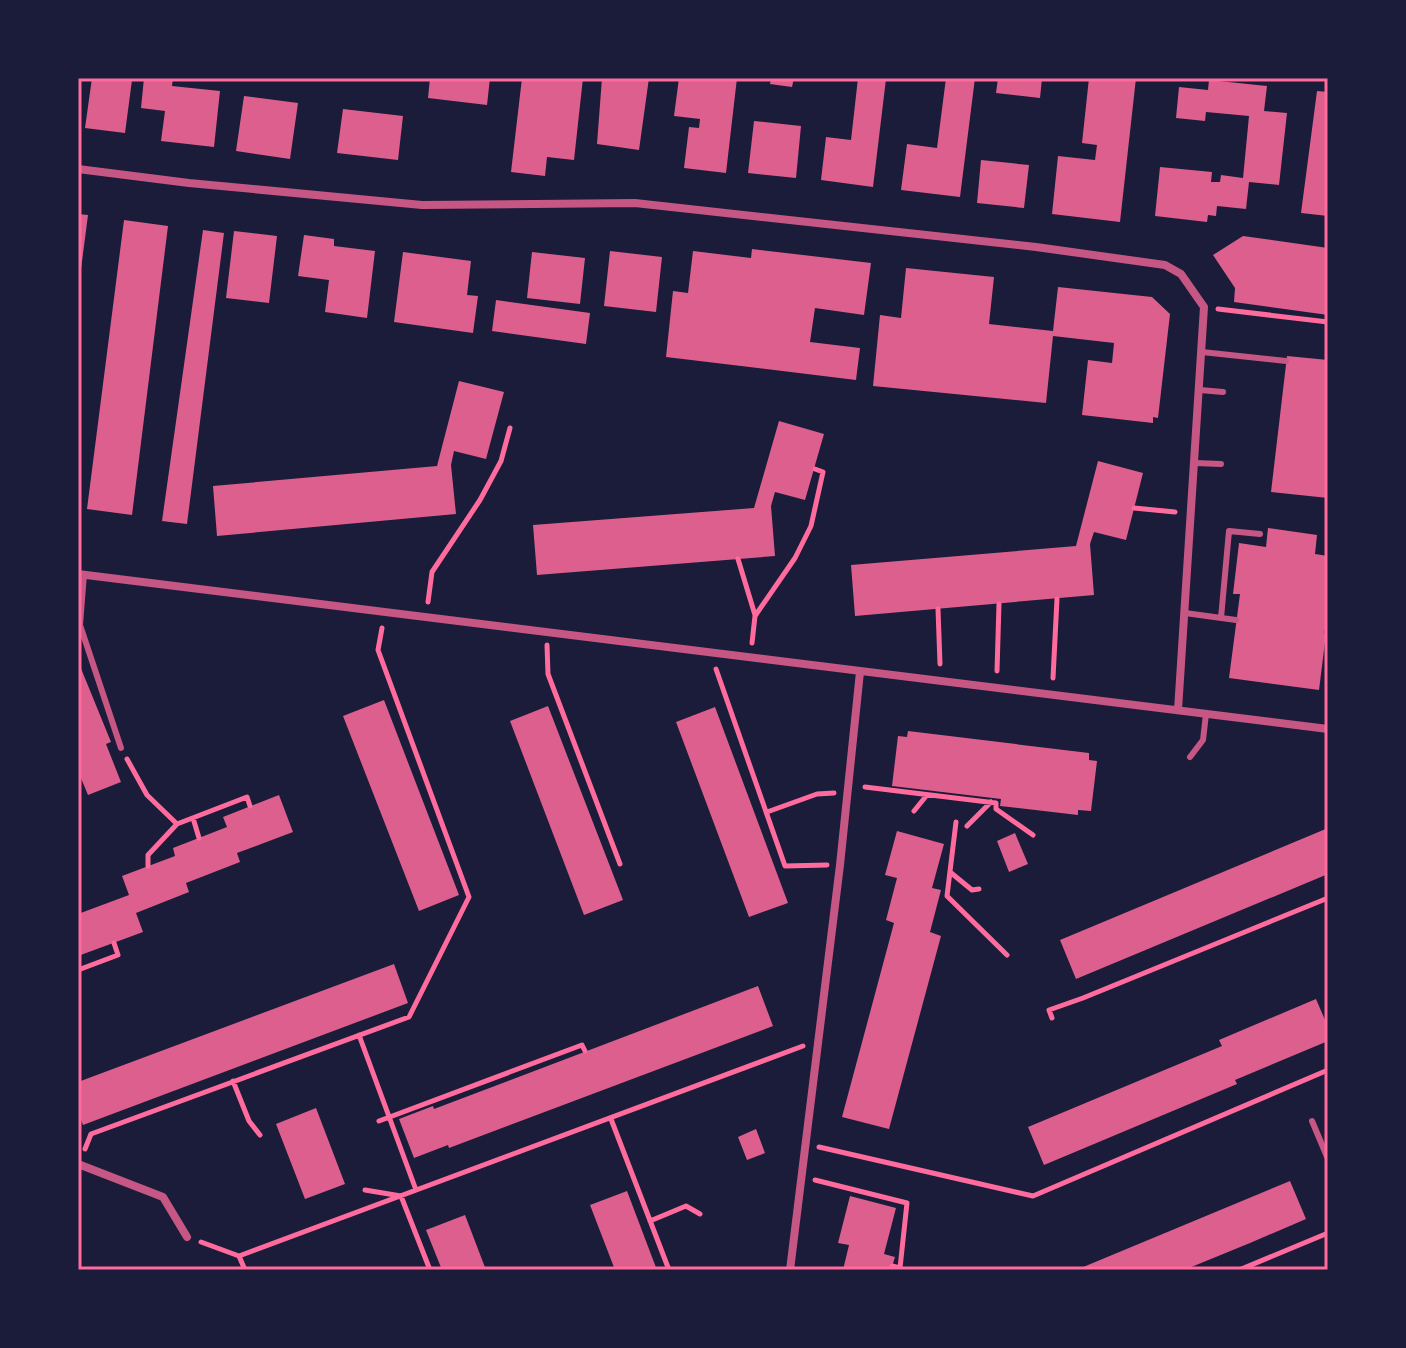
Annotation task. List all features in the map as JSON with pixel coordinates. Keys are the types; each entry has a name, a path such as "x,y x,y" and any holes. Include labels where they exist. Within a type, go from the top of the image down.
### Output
{"street":[{"path":"78,169 422,205 635,203 1036,247 1165,265 1181,274 1204,307 1178,710"},
{"path":"81,574 1328,729"},
{"path":"790,1270 840,865 860,672"},
{"path":"79,1165 163,1197 187,1237"}],"lane":[{"path":"1202,352 1286,361"},
{"path":"1200,390 1223,392"},
{"path":"1195,463 1221,464"},
{"path":"1221,618 1229,531 1260,534"},
{"path":"81,574 80,625 121,748"},
{"path":"1185,613 1236,620"},
{"path":"1190,757 1203,740 1206,714"},
{"path":"1312,1121 1328,1159"}],"path":[{"path":"1204,307 1328,322"},
{"path":"426,617 432,572 494,474 510,428"},
{"path":"755,616 795,558 811,526 823,472 815,469"},
{"path":"1134,508 1191,513"},
{"path":"738,559 755,616 750,658"},
{"path":"1052,695 1057,599"},
{"path":"996,688 999,604"},
{"path":"938,609 940,681"},
{"path":"79,1165 91,1134 409,1017 469,897 378,650 385,613"},
{"path":"547,632 548,674 620,864"},
{"path":"712,653 722,690 785,866 840,865"},
{"path":"121,748 147,795 177,824"},
{"path":"767,812 817,794 848,789 927,795 992,801 996,803 996,809 1033,835"},
{"path":"914,811 927,795"},
{"path":"148,866 148,855 177,824 247,797 250,806"},
{"path":"967,826 992,801"},
{"path":"193,818 199,838"},
{"path":"956,822 947,896 1007,955"},
{"path":"950,872 972,890 979,889"},
{"path":"1052,1018 1049,1010 1328,898"},
{"path":"78,970 118,955 114,943"},
{"path":"359,1035 416,1190"},
{"path":"187,1237 239,1256 819,1040"},
{"path":"379,1121 582,1045 585,1051"},
{"path":"806,1146 836,1149 1033,1196 1328,1070"},
{"path":"233,1081 249,1121 260,1135"},
{"path":"611,1119 669,1270"},
{"path":"802,1176 907,1203 903,1269 892,1266"},
{"path":"365,1190 401,1196"},
{"path":"401,1196 430,1270"},
{"path":"650,1221 686,1206 700,1214"},
{"path":"1239,1270 1328,1233"},
{"path":"239,1256 245,1270"}],"building":[{"path":"92,78 132,80 125,133 85,128"},
{"path":"144,78 173,78 172,86 220,91 214,147 161,141 165,111 141,108"},
{"path":"430,78 490,78 487,105 428,98"},
{"path":"522,78 583,78 574,160 547,157 545,176 511,172"},
{"path":"602,78 649,78 639,150 597,144"},
{"path":"679,78 737,78 726,173 684,168 689,127 699,128 700,119 674,116"},
{"path":"771,78 794,78 792,87 770,84"},
{"path":"858,78 886,79 873,187 821,180 826,137 851,140"},
{"path":"946,78 975,78 960,197 901,190 907,144 937,148"},
{"path":"998,78 1042,78 1040,98 996,93"},
{"path":"1089,78 1136,78 1120,222 1052,214 1058,156 1095,160 1097,145 1082,143"},
{"path":"1209,80 1267,86 1264,111 1287,113 1279,185 1249,182 1246,209 1217,206 1216,216 1208,215 1207,222 1155,216 1160,167 1212,172 1211,182 1220,182 1221,175 1243,178 1249,116 1206,112 1205,121 1176,118 1179,87 1208,90"},
{"path":"1317,91 1328,92 1328,216 1301,213"},
{"path":"244,96 298,103 290,159 236,151"},
{"path":"343,109 403,116 398,160 337,153"},
{"path":"754,121 801,126 796,178 748,173"},
{"path":"981,160 1029,165 1024,208 977,203"},
{"path":"78,214 88,215 80,277 78,277"},
{"path":"124,220 168,226 132,515 87,509"},
{"path":"203,230 224,233 187,524 162,521"},
{"path":"234,231 277,236 269,303 226,298"},
{"path":"304,235 334,239 334,246 375,251 367,318 325,312 329,280 298,276"},
{"path":"1243,236 1328,248 1328,315 1234,302 1235,288 1213,255"},
{"path":"752,249 871,263 864,315 815,308 810,342 860,348 856,380 666,357 673,291 688,293 693,251 751,258"},
{"path":"610,251 662,257 656,312 604,306"},
{"path":"403,252 471,261 467,295 478,296 473,333 394,322"},
{"path":"532,252 585,258 580,304 527,298"},
{"path":"906,268 994,277 989,324 1053,331 1058,287 1152,297 1170,314 1158,418 1153,417 1153,423 1082,415 1088,360 1112,363 1114,343 1053,336 1046,403 873,386 880,315 901,318"},
{"path":"496,300 590,313 586,344 492,331"},
{"path":"1287,356 1328,360 1328,498 1271,492"},
{"path":"459,381 504,392 486,459 454,451 451,465 456,514 217,536 213,486 437,466"},
{"path":"779,421 824,434 805,500 775,492 771,506 775,556 537,575 533,525 754,508"},
{"path":"1098,461 1143,473 1126,540 1094,532 1090,544 1094,595 855,616 851,565 1076,546"},
{"path":"1268,528 1317,535 1315,554 1328,556 1328,618 1319,690 1229,678 1240,594 1233,594 1239,543 1266,547"},
{"path":"78,666 111,742 106,744 121,782 88,795 78,771"},
{"path":"384,700 459,895 419,911 343,716"},
{"path":"548,706 623,900 584,915 510,721"},
{"path":"715,707 788,903 749,917 676,722"},
{"path":"908,731 1089,753 1089,760 1097,761 1091,811 1078,810 1078,815 1000,806 1001,799 892,786 898,736 907,737"},
{"path":"279,795 293,832 237,853 240,862 186,883 189,892 136,913 143,932 78,956 78,914 129,895 122,876 175,856 173,848 227,827 223,817"},
{"path":"1328,828 1328,874 1076,979 1060,940"},
{"path":"897,831 944,844 932,888 941,890 930,932 941,936 889,1129 842,1117 894,923 886,920 897,878 885,875"},
{"path":"1015,833 1028,864 1009,872 997,841"},
{"path":"394,964 408,1003 83,1125 78,1112 78,1082"},
{"path":"758,986 773,1026 449,1148 448,1145 414,1158 399,1119 433,1106 434,1109"},
{"path":"1316,999 1328,1027 1328,1041 1235,1080 1237,1084 1044,1165 1028,1127 1222,1046 1219,1040"},
{"path":"316,1108 345,1184 305,1199 276,1124"},
{"path":"756,1129 765,1153 747,1160 738,1137"},
{"path":"1290,1181 1306,1219 1250,1243 1184,1270 1076,1270"},
{"path":"627,1191 657,1270 615,1270 590,1205"},
{"path":"850,1196 896,1208 884,1254 895,1257 891,1270 843,1270 849,1245 838,1243"},
{"path":"465,1215 486,1270 442,1270 426,1230"}]}
